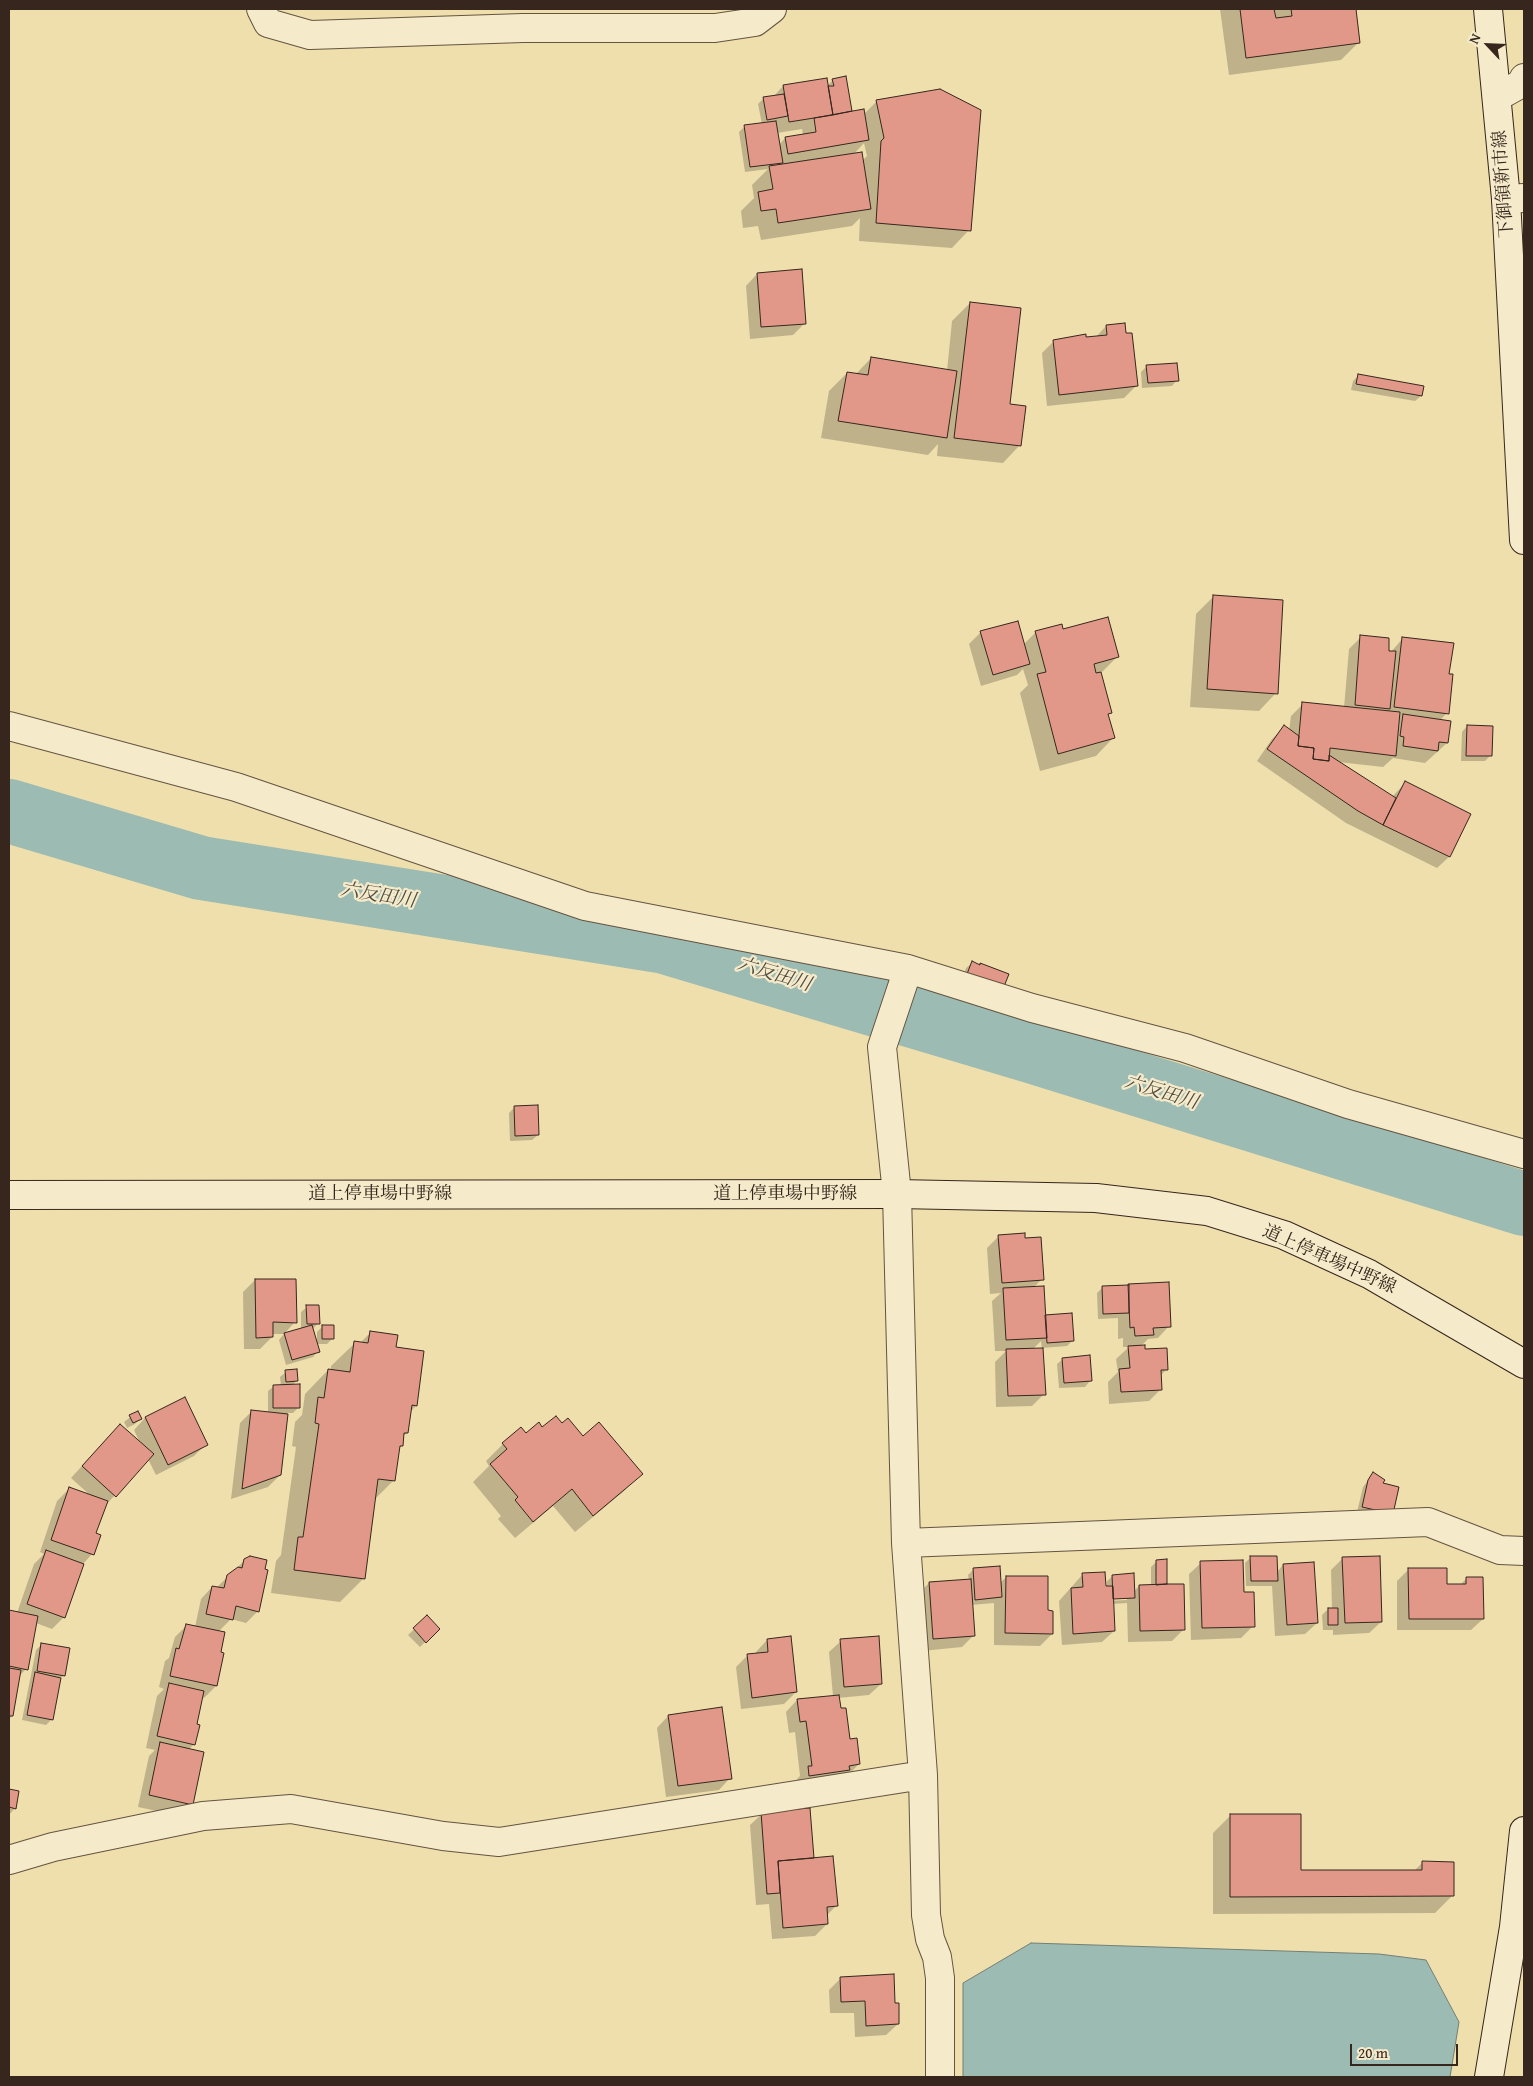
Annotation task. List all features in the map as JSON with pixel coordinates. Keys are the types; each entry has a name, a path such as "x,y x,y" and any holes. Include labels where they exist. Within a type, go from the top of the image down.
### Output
{"street":[{"path":"261,9 268,22 310,35 524,28 715,28 755,22 772,9"},
{"name":"下御領新市線","path":"1488,9 1497,97 1515,198 1524,540"},
{"path":"1497,97 1524,82 1524,78"},
{"path":"9,726 236,786 584,906 908,969 1032,1008 1185,1048 1348,1104 1524,1154"},
{"path":"908,969 882,1047 896,1194 906,1543 923,1775 926,1915 930,1939 937,1956 940,1978 940,2077"},
{"name":"道上停車場中野線","path":"9,1195 896,1194 1096,1198 1207,1211 1284,1235 1369,1274 1524,1364"},
{"path":"906,1543 1428,1522 1500,1550 1524,1551"},
{"path":"9,1860 53,1846 203,1816 292,1809 443,1836 499,1842 923,1775"},
{"path":"1489,2077 1514,1927 1524,1831"}],"water":[{"path":"1031,1943 1379,1954 1426,1960 1459,2022 1450,2077 963,2077 963,1983"}],"building":[{"path":"1240,9 1274,9 1276,18 1292,16 1291,9 1356,9 1360,43 1246,58"},
{"path":"846,76 852,111 833,115 828,86 834,86 832,79"},
{"path":"827,78 833,115 789,122 783,85"},
{"path":"940,89 981,110 971,231 876,223 881,141 884,138 876,100"},
{"path":"784,94 788,116 767,120 763,97"},
{"path":"864,109 869,140 788,154 785,137 816,132 814,118"},
{"path":"776,121 783,163 750,167 744,125"},
{"path":"862,152 871,209 778,223 776,209 761,211 758,192 773,189 769,166"},
{"path":"802,269 806,324 761,327 757,273"},
{"path":"970,302 1021,308 1010,404 1026,406 1021,446 954,438"},
{"path":"1125,323 1126,333 1132,333 1138,386 1059,395 1053,340 1086,334 1086,337 1107,335 1106,325"},
{"path":"871,357 957,371 947,438 838,421 847,372 868,375"},
{"path":"1177,363 1179,381 1148,383 1146,365"},
{"path":"1358,374 1424,386 1422,396 1356,384"},
{"path":"1213,595 1283,600 1278,694 1207,689"},
{"path":"1108,617 1119,657 1094,664 1096,673 1101,672 1112,713 1108,714 1115,738 1058,754 1037,674 1046,672 1035,631 1062,624 1063,629"},
{"path":"1018,621 1030,664 993,675 980,631"},
{"path":"1360,635 1389,638 1389,651 1396,651 1390,709 1355,705"},
{"path":"1402,637 1454,643 1449,674 1453,674 1449,714 1394,707"},
{"path":"1302,702 1400,712 1396,756 1330,748 1329,761 1313,759 1314,748 1298,746"},
{"path":"1403,714 1451,721 1448,743 1439,742 1438,751 1403,746 1404,737 1400,736"},
{"path":"1284,725 1299,736 1298,746 1314,748 1313,759 1329,761 1329,755 1396,798 1383,825 1358,811 1267,749"},
{"path":"1467,725 1493,726 1492,756 1466,756"},
{"path":"1405,781 1471,814 1450,857 1383,825"},
{"path":"972,961 1009,974 1003,989 967,974"},
{"path":"538,1105 539,1135 515,1136 514,1106"},
{"path":"1025,1233 1025,1238 1041,1237 1044,1280 1002,1283 998,1235"},
{"path":"255,1279 296,1279 297,1323 273,1322 273,1337 256,1338"},
{"path":"1169,1282 1171,1327 1153,1328 1154,1335 1135,1336 1134,1327 1130,1328 1128,1284"},
{"path":"1129,1285 1129,1313 1103,1314 1102,1286"},
{"path":"1044,1286 1047,1338 1006,1340 1003,1288"},
{"path":"306,1305 319,1305 320,1324 307,1324"},
{"path":"1072,1313 1074,1341 1047,1343 1045,1315"},
{"path":"312,1325 320,1352 292,1360 284,1333"},
{"path":"322,1325 334,1325 334,1339 322,1339"},
{"path":"370,1331 398,1335 396,1347 424,1351 417,1406 412,1405 408,1433 404,1433 403,1446 400,1446 395,1481 378,1479 365,1579 294,1570 298,1537 303,1537 319,1424 315,1423 318,1397 324,1398 328,1369 350,1372 354,1341 368,1343"},
{"path":"1145,1345 1145,1349 1167,1348 1168,1370 1161,1370 1162,1390 1121,1392 1119,1369 1130,1368 1128,1346"},
{"path":"1043,1348 1046,1395 1008,1396 1006,1349"},
{"path":"1090,1355 1092,1381 1064,1383 1062,1358"},
{"path":"297,1369 298,1381 286,1382 285,1370"},
{"path":"300,1384 300,1408 273,1408 273,1385"},
{"path":"185,1397 208,1445 168,1465 145,1417"},
{"path":"251,1410 288,1414 281,1475 242,1489"},
{"path":"138,1411 142,1419 133,1423 129,1415"},
{"path":"556,1416 562,1423 568,1418 583,1436 599,1422 643,1474 593,1516 572,1489 533,1522 515,1500 518,1497 490,1464 507,1449 502,1443 521,1427 526,1433 539,1422 542,1427"},
{"path":"120,1424 154,1454 116,1497 82,1466"},
{"path":"1373,1472 1385,1480 1383,1483 1399,1487 1393,1514 1362,1507 1368,1480"},
{"path":"69,1487 108,1501 96,1533 101,1535 94,1555 51,1540"},
{"path":"46,1550 84,1564 65,1618 27,1604"},
{"path":"250,1556 267,1560 265,1569 268,1570 259,1612 236,1606 233,1620 206,1614 212,1586 224,1588 227,1575 238,1567 242,1568 244,1559"},
{"path":"1250,1556 1277,1556 1278,1581 1251,1581"},
{"path":"1380,1556 1382,1622 1345,1623 1342,1557"},
{"path":"1167,1559 1167,1584 1156,1585 1156,1560"},
{"path":"1243,1560 1244,1592 1254,1592 1255,1627 1202,1628 1200,1561"},
{"path":"1314,1562 1318,1623 1287,1625 1283,1564"},
{"path":"1000,1566 1002,1597 975,1600 973,1568"},
{"path":"1408,1568 1447,1568 1447,1584 1466,1584 1466,1577 1483,1577 1484,1619 1409,1619"},
{"path":"1105,1572 1106,1586 1113,1586 1115,1631 1073,1634 1071,1588 1083,1587 1082,1573"},
{"path":"1134,1573 1135,1598 1113,1599 1112,1575"},
{"path":"1006,1576 1048,1576 1048,1610 1053,1611 1053,1634 1005,1633"},
{"path":"971,1579 975,1636 933,1639 929,1582"},
{"path":"1184,1584 1185,1630 1140,1631 1139,1585"},
{"path":"1328,1608 1338,1608 1338,1625 1328,1625"},
{"path":"9,1610 38,1616 28,1670 9,1666"},
{"path":"427,1615 440,1629 426,1643 413,1628"},
{"path":"186,1624 225,1632 221,1652 224,1653 217,1686 170,1676 176,1648 179,1649"},
{"path":"791,1636 797,1692 752,1698 747,1654 768,1652 767,1639"},
{"path":"879,1636 882,1684 844,1687 840,1639"},
{"path":"41,1643 70,1648 65,1676 37,1671"},
{"path":"9,1668 21,1670 13,1716 9,1716"},
{"path":"35,1672 61,1678 53,1720 27,1715"},
{"path":"169,1683 204,1691 197,1724 200,1725 195,1745 157,1736"},
{"path":"839,1695 841,1708 846,1708 850,1739 857,1738 860,1764 849,1766 850,1770 809,1776 808,1766 812,1766 806,1721 800,1722 797,1699"},
{"path":"722,1707 732,1779 678,1786 668,1715"},
{"path":"160,1742 204,1752 193,1805 149,1795"},
{"path":"9,1789 19,1791 16,1809 9,1807"},
{"path":"810,1808 814,1858 778,1861 780,1893 767,1894 761,1812"},
{"path":"1230,1814 1301,1814 1301,1870 1422,1870 1422,1861 1454,1862 1454,1896 1230,1897"},
{"path":"833,1856 838,1906 827,1907 828,1924 783,1928 778,1861"},
{"path":"894,1974 895,2003 899,2003 899,2024 866,2026 865,2001 841,2002 840,1977"}],"waterway":[{"name":"六反田川","path":"9,811 201,868 665,942 1031,1051 1524,1204"}]}
